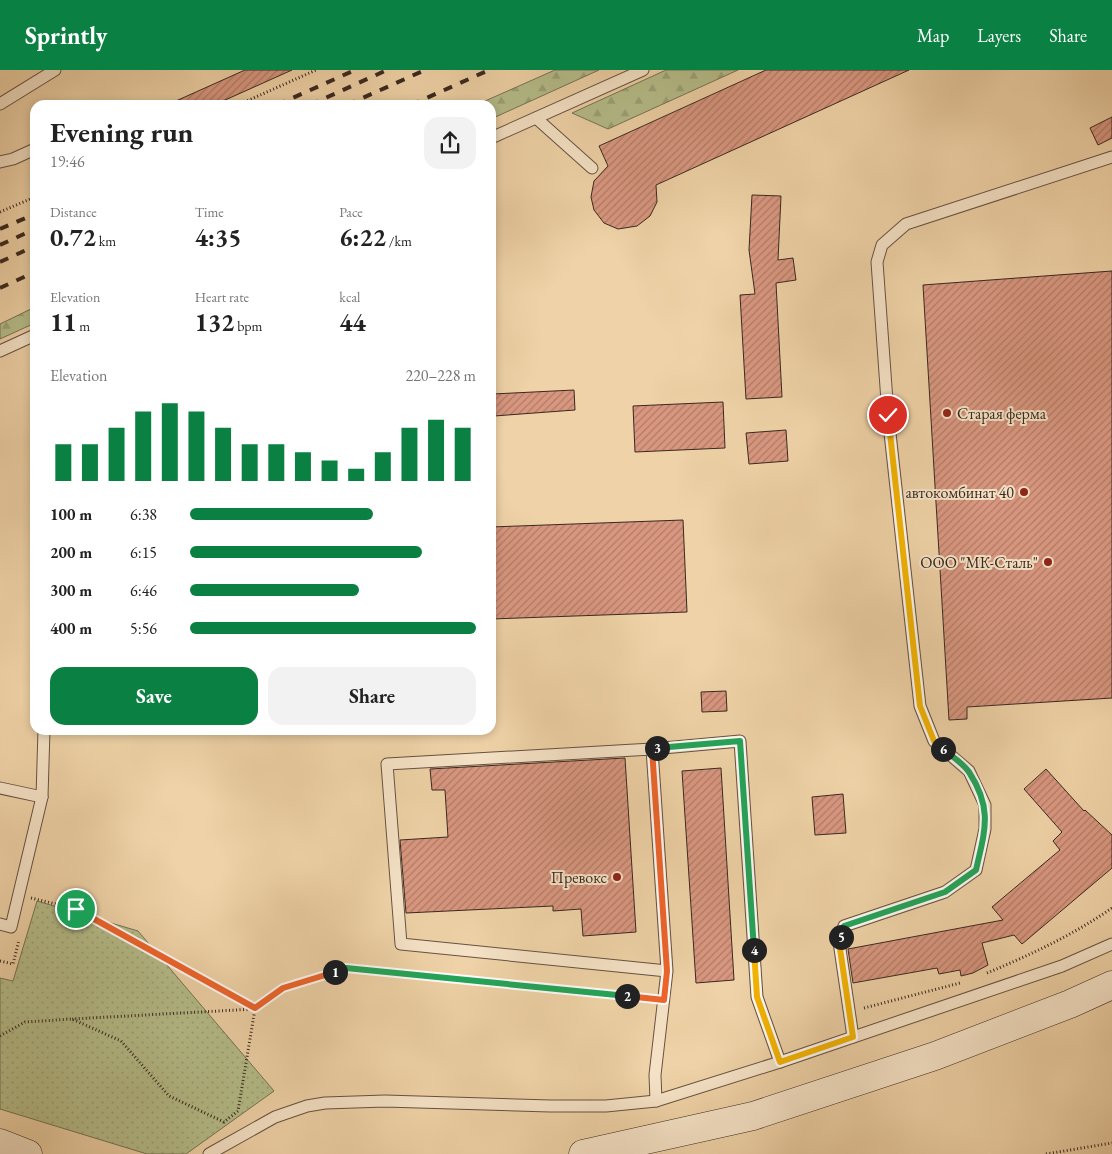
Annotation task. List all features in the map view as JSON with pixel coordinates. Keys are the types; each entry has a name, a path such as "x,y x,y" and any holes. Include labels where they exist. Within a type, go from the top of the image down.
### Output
{"main road":[{"path":"583,1154 753,1116 935,1056 1070,1004 1112,985"},
{"path":"0,1143 28,1154"}],"lane":[{"path":"0,104 55,70"},
{"path":"496,136 643,70"},
{"path":"536,118 592,168"},
{"path":"0,162 13,159 30,151"},
{"path":"853,1037 839,942 844,926 945,892 976,870 985,829 985,805 968,771 934,741 920,706 888,415 877,262 882,245 906,224 1112,157"},
{"path":"0,351 30,338"},
{"path":"0,924 11,927 21,888 42,797 44,735"},
{"path":"667,971 401,944 387,764 652,749 740,741 757,997 780,1062"},
{"path":"652,749 667,971 655,1075 656,1101"},
{"path":"0,788 42,797"},
{"path":"209,1154 275,1117 307,1106 345,1101 606,1106 656,1101 780,1062 1062,966 1112,944"},
{"path":"228,1154 241,1136"}],"path":[{"path":"249,100 316,70"},
{"path":"0,212 30,198"},
{"path":"31,898 76,909 255,1008"},
{"path":"980,976 1018,960 1085,927 1112,908"},
{"path":"0,1036 24,1022 255,1008 283,988 346,968 664,1000"},
{"path":"849,1012 963,982"},
{"path":"72,1019 121,1041 169,1096 224,1122 238,1111 255,1008"},
{"path":"1046,1154 1112,1143"}],"green space":[{"path":"555,70 599,70 496,117 496,100 487,100"},
{"path":"666,70 738,70 608,129 572,113"},
{"path":"30,309 30,325 0,339 0,324"},
{"path":"37,901 138,931 274,1091 186,1154 147,1154 0,1109 0,978 13,981"}],"building":[{"path":"245,70 292,70 225,100 178,100"},
{"path":"766,70 909,70 656,185 657,202 650,216 637,226 618,229 604,223 594,210 591,197 594,181 608,166 599,146"},
{"path":"1112,117 1112,138 1098,145 1090,128"},
{"path":"752,195 781,196 778,260 793,258 796,280 776,283 782,397 746,399 740,295 755,294 749,250"},
{"name":"автокомбинат 40","path":"1112,271 1112,698 967,707 967,719 949,720 923,285"},
{"path":"574,390 575,410 496,416 496,394"},
{"path":"723,402 725,448 635,452 633,406"},
{"path":"786,430 788,461 749,464 746,433"},
{"path":"683,520 687,612 496,619 496,527"},
{"path":"726,691 727,711 702,712 701,692"},
{"path":"625,758 636,932 583,936 581,909 553,911 553,906 406,913 400,840 448,837 445,790 432,790 430,769"},
{"path":"721,768 734,980 696,983 682,771"},
{"path":"1046,769 1084,811 1112,835 1112,868 1022,944 1014,935 982,943 988,965 973,973 961,976 960,970 939,974 937,968 853,983 848,949 1003,920 992,907 1060,850 1053,841 1062,832 1024,789"},
{"path":"843,794 846,833 815,835 812,797"}],"railway":[{"path":"288,100 355,70"},
{"path":"321,100 387,70"},
{"path":"358,100 425,70"},
{"path":"422,100 489,70"},
{"path":"0,229 30,216"},
{"path":"0,245 30,231"},
{"path":"0,262 30,248"},
{"path":"0,288 30,274"}],"place":[{"name":"Старая ферма","path":"947,413"},
{"name":"автокомбинат 40","path":"1024,492"},
{"name":"ООО \"МК-Сталь\"","path":"1048,562"},
{"name":"Превокс","path":"617,877"}],"route":[{"path":"76,909 255,1008 283,988 346,968 664,1000 667,971 652,749 740,741 757,997 780,1062 853,1037 839,942 844,926 945,892 976,870 985,829 985,805 968,771 934,741 920,706 888,415"}]}
